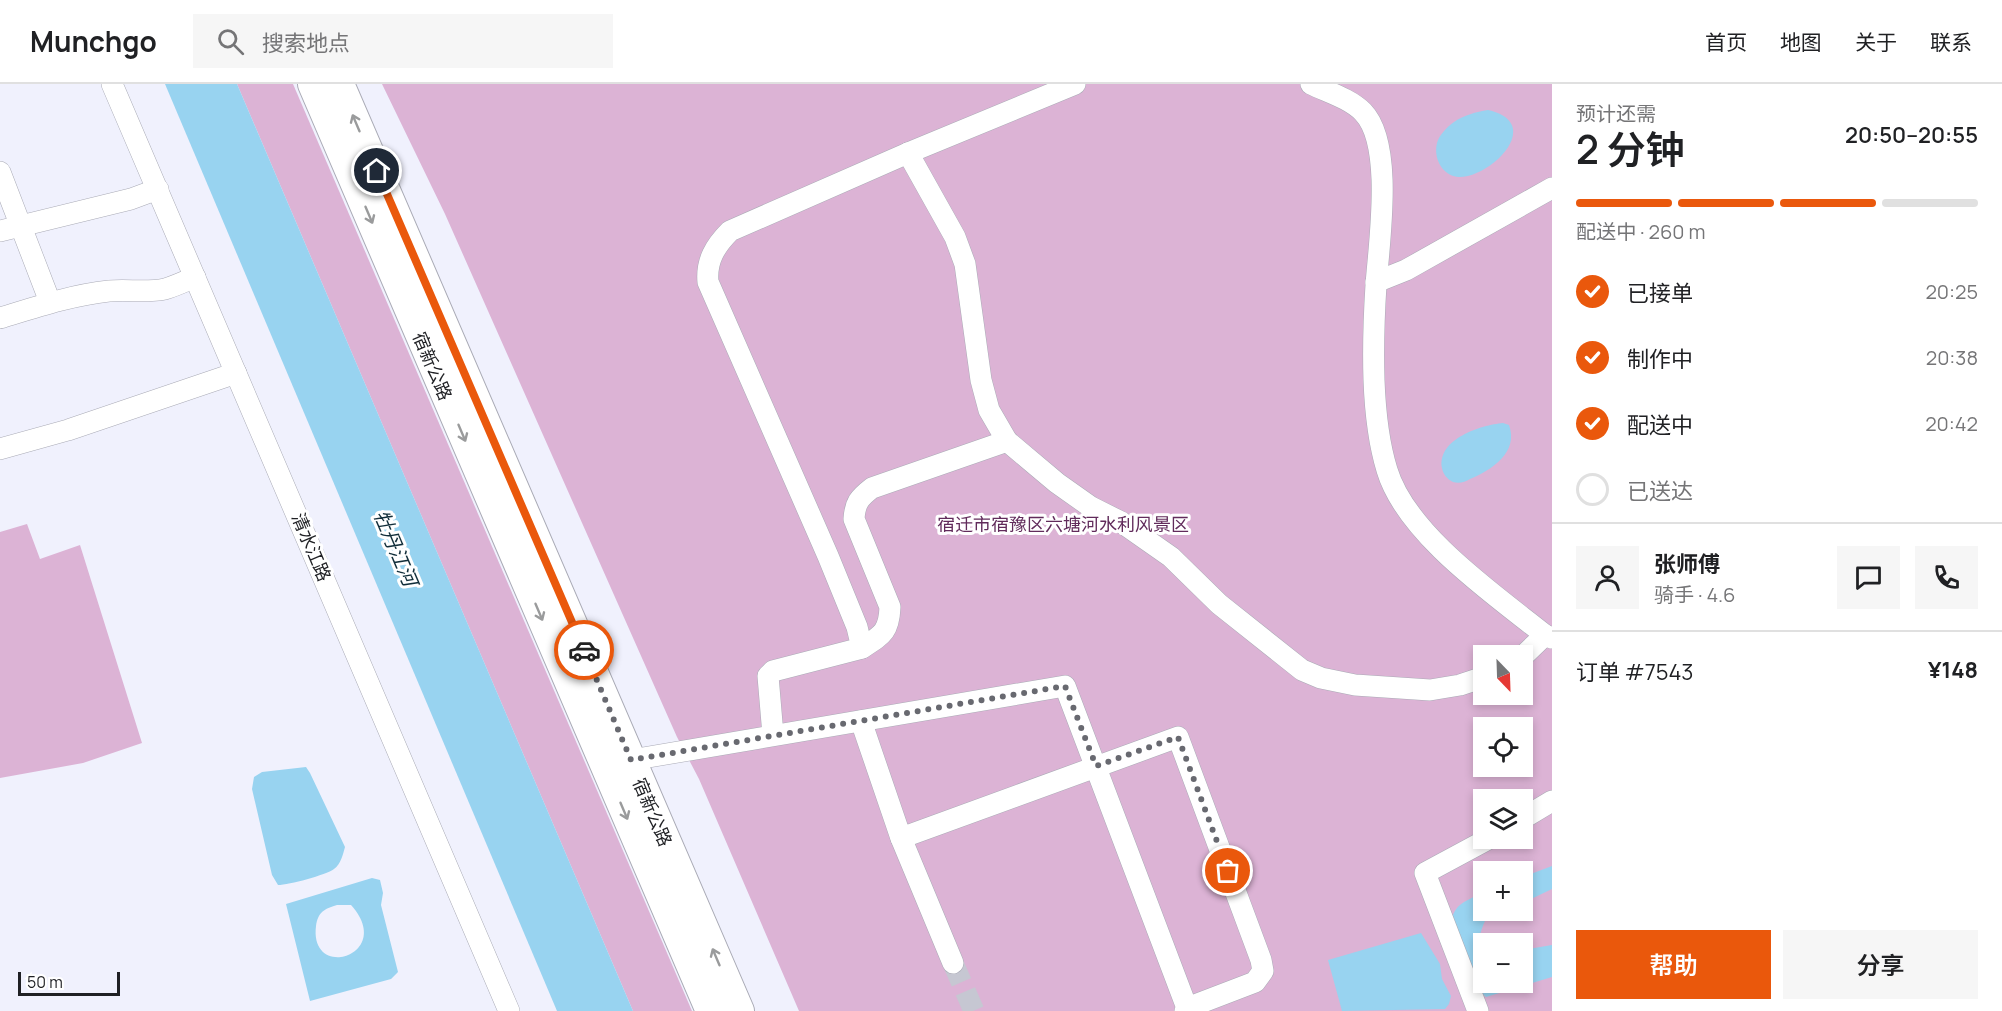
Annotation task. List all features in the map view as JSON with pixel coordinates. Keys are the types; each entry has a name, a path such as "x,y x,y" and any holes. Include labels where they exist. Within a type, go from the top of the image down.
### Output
{"highway":[{"name":"宿新公路","path":"313,84 619,765 739,1011"},
{"name":"宿新公路","path":"339,84 619,765 711,1011"}],"street":[{"name":"清水江路","path":"112,84 509,1011"},
{"path":"862,648 857,627 828,556 715,301 707,272 713,252 730,231 908,153 1075,84"},
{"path":"1311,84 1346,100 1363,112 1377,144 1383,182 1376,282 1374,381 1387,470 1400,498 1416,520 1454,562 1549,636 1533,648"},
{"path":"908,153 955,237 965,264 981,380 989,410 1008,441 1057,483 1091,507 1121,522 1171,557 1219,604 1302,670 1321,678 1355,685 1430,690 1473,681"},
{"path":"0,172 50,302"},
{"path":"1376,282 1406,270 1552,188"},
{"path":"0,231 131,199 158,189"},
{"path":"0,318 50,302 111,291 140,292 165,289 195,277"},
{"path":"0,449 68,430 237,373"},
{"path":"773,735 768,676 773,671 862,648 884,634 890,620 890,607 854,519 854,507 859,498 872,488 1008,441"},
{"path":"619,765 773,735 1065,686 1096,766 1186,1009 1255,982 1263,971 1261,960 1178,737 1096,766 901,838"},
{"path":"861,721 901,838 954,963"},
{"path":"1533,812 1552,801"},
{"path":"1473,847 1425,873 1478,1011"}],"green space":[{"path":"237,84 293,84 692,1011 633,1011"},
{"name":"宿迁市宿豫区六塘河水利风景区","path":"382,84 1552,84 1552,1011 799,1011 699,779 677,737 445,214"},
{"path":"27,524 40,559 80,545 142,743 83,763 0,778 0,532"}],"water":[{"name":"牡丹江河","path":"165,84 237,84 633,1011 557,1011"},
{"path":"1488,110 1504,117 1512,126 1513,137 1507,148 1498,159 1472,175 1459,177 1448,174 1440,166 1436,155 1440,137 1451,124 1458,120 1470,114"},
{"path":"1503,423 1509,425 1511,435 1507,452 1502,459 1487,471 1464,482 1455,483 1447,478 1442,468 1442,458 1446,449 1453,442 1473,430"},
{"path":"306,767 345,847 340,862 334,869 307,879 278,885 272,875 252,789 254,777 262,772"},
{"path":"1552,866 1552,889 1533,898 1533,873"},
{"path":"372,878 380,880 383,893 381,905 398,972 391,979 310,1001 286,904","holes":["351,905 362,923 364,937 358,948 348,955 336,957 325,953 317,943 318,917 332,906"]},
{"path":"1473,898 1473,921 1485,921 1481,933 1473,933 1473,978 1452,919 1456,909"},
{"path":"1421,933 1440,964 1442,979 1451,996 1445,1009 1342,1011 1328,960"},
{"path":"1552,945 1552,977 1533,983 1533,948"},
{"path":"1482,993 1499,993 1486,997"}],"tunnel":[{"path":"953,963 974,1011"}],"way so far":[{"path":"584,650 631,760 1065,686 1096,766 1178,737 1228,871"}],"route":[{"path":"377,171 584,650"}]}
